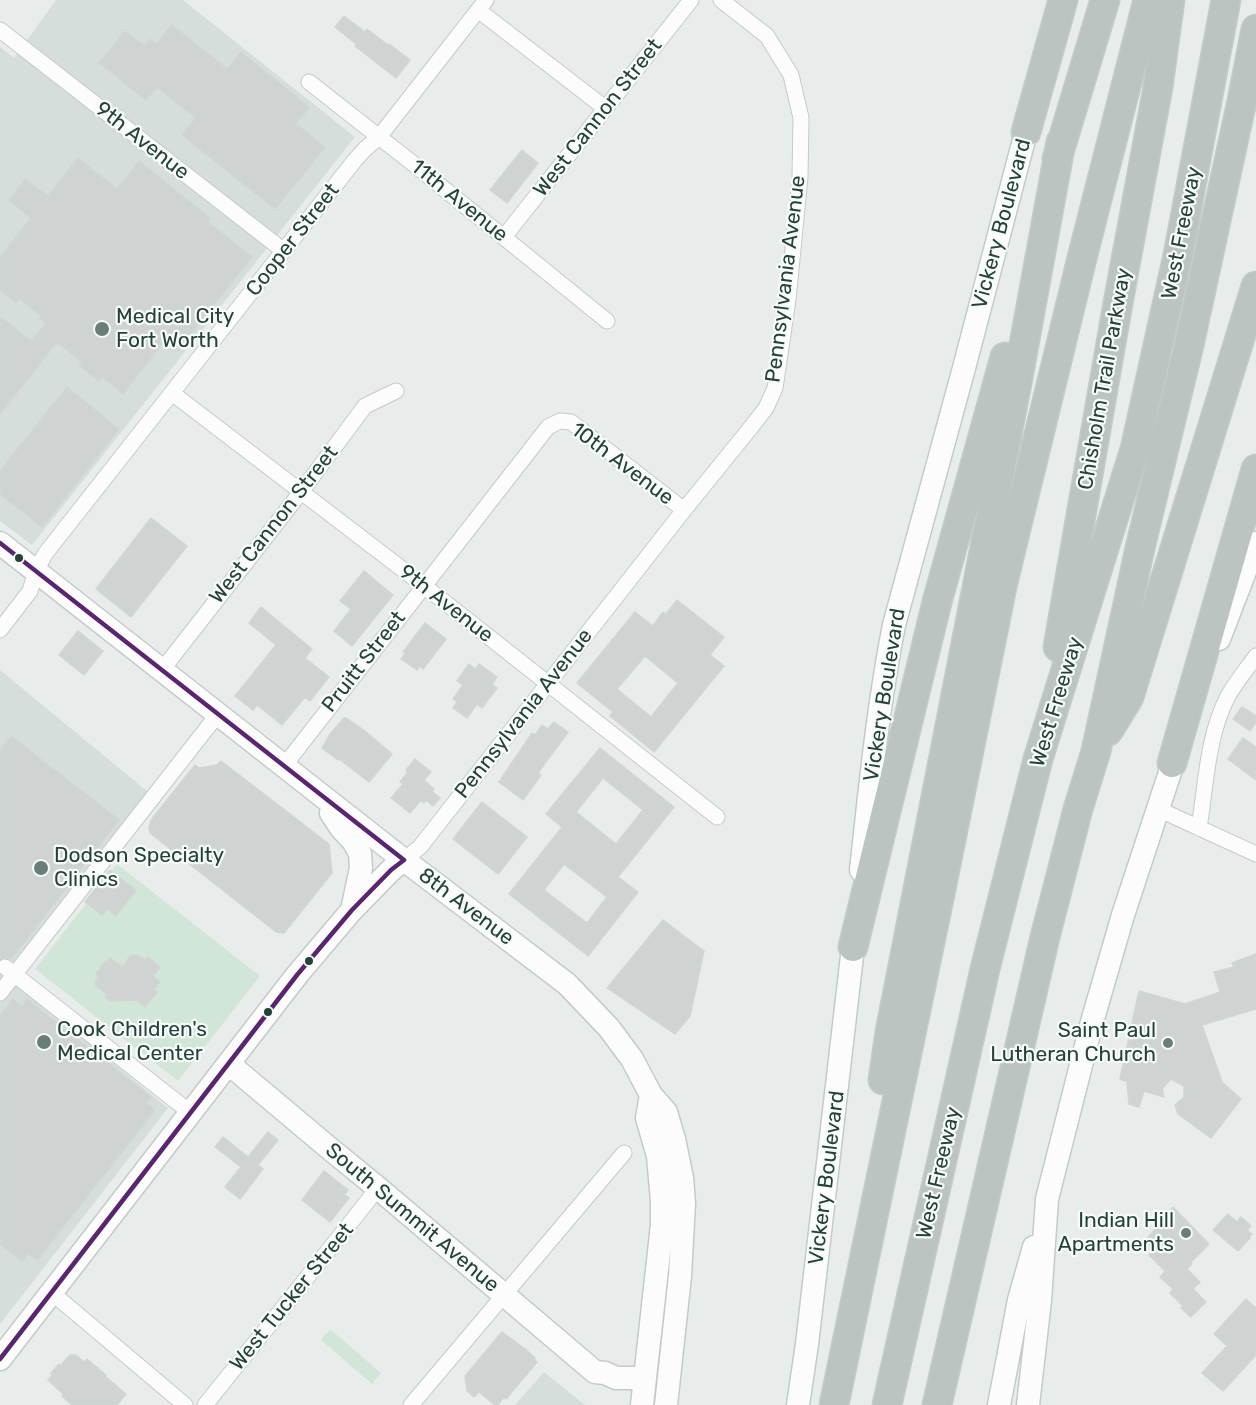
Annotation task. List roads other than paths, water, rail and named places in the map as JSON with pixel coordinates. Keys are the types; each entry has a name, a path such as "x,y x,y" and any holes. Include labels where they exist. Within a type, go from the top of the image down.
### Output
{"highway":[{"path":"1026,132 1063,0"},
{"path":"833,1405 890,1032 1008,380 1061,142 1105,0"},
{"name":"West Freeway","path":"887,1405 985,969 1038,759 1135,449 1178,255 1227,0"},
{"path":"833,1405 1003,582 1082,258 1159,4"},
{"name":"Chisholm Trail Parkway","path":"1038,759 1158,87 1159,4"},
{"name":"West Freeway","path":"937,1405 1045,937 1078,809 1096,751 1140,548 1189,345 1256,29"},
{"path":"1096,751 1129,697 1256,286"},
{"path":"854,947 937,602 1008,380"},
{"path":"1172,764 1256,469"}],"main road":[{"name":"Vickery Boulevard","path":"798,1405 854,947 871,774 886,665 899,605 1026,132 1048,0"},
{"name":"8th Avenue","path":"0,543 316,792 567,984 609,1028 632,1059 651,1095 666,1112 682,1178 684,1203 680,1276 666,1405"},
{"path":"999,1405 1019,1300 1092,1022 1123,915 1172,764 1256,543"},
{"path":"316,792 360,853 362,868 352,910"},
{"name":"Pennsylvania Avenue","path":"0,1359 297,975 352,910 391,870 404,860"},
{"name":"South Summit Avenue","path":"229,1064 595,1372 605,1373 643,1393"},
{"path":"643,1393 662,1225 658,1156 648,1118 651,1095"},
{"path":"1028,1405 1040,1300 1047,1199"}],"street":[{"name":"West Cannon Street","path":"504,237 691,0"},
{"name":"Pennsylvania Avenue","path":"404,860 420,847 766,408 775,388 788,300 800,177 801,118 791,75 767,36 721,0"},
{"path":"482,5 605,108"},
{"name":"Cooper Street","path":"0,630 30,591 36,571 45,554 365,149 380,137 482,5"},
{"name":"9th Avenue","path":"3,39 284,251"},
{"name":"11th Avenue","path":"309,82 607,321"},
{"name":"West Cannon Street","path":"162,670 365,406 396,391"},
{"name":"9th Avenue","path":"172,393 423,585 717,817"},
{"name":"10th Avenue","path":"560,421 572,422 684,510"},
{"name":"Pruitt Street","path":"284,766 548,427 560,421"},
{"path":"1199,828 1209,757 1220,715 1238,680 1256,656"},
{"path":"0,993 10,971 218,714"},
{"path":"1158,809 1256,854"},
{"path":"10,971 191,1113"},
{"path":"411,1405 624,1153"},
{"name":"West Tucker Street","path":"205,1405 378,1188"},
{"path":"51,1292 185,1405"}],"place":[{"name":"Medical City Fort Worth","path":"102,329"},
{"name":"Dodson Specialty Clinics","path":"41,868"},
{"name":"Cook Children's Medical Center","path":"44,1042"},
{"name":"Saint Paul Lutheran Church","path":"1168,1043"},
{"name":"Indian Hill Apartments","path":"1186,1233"}]}
